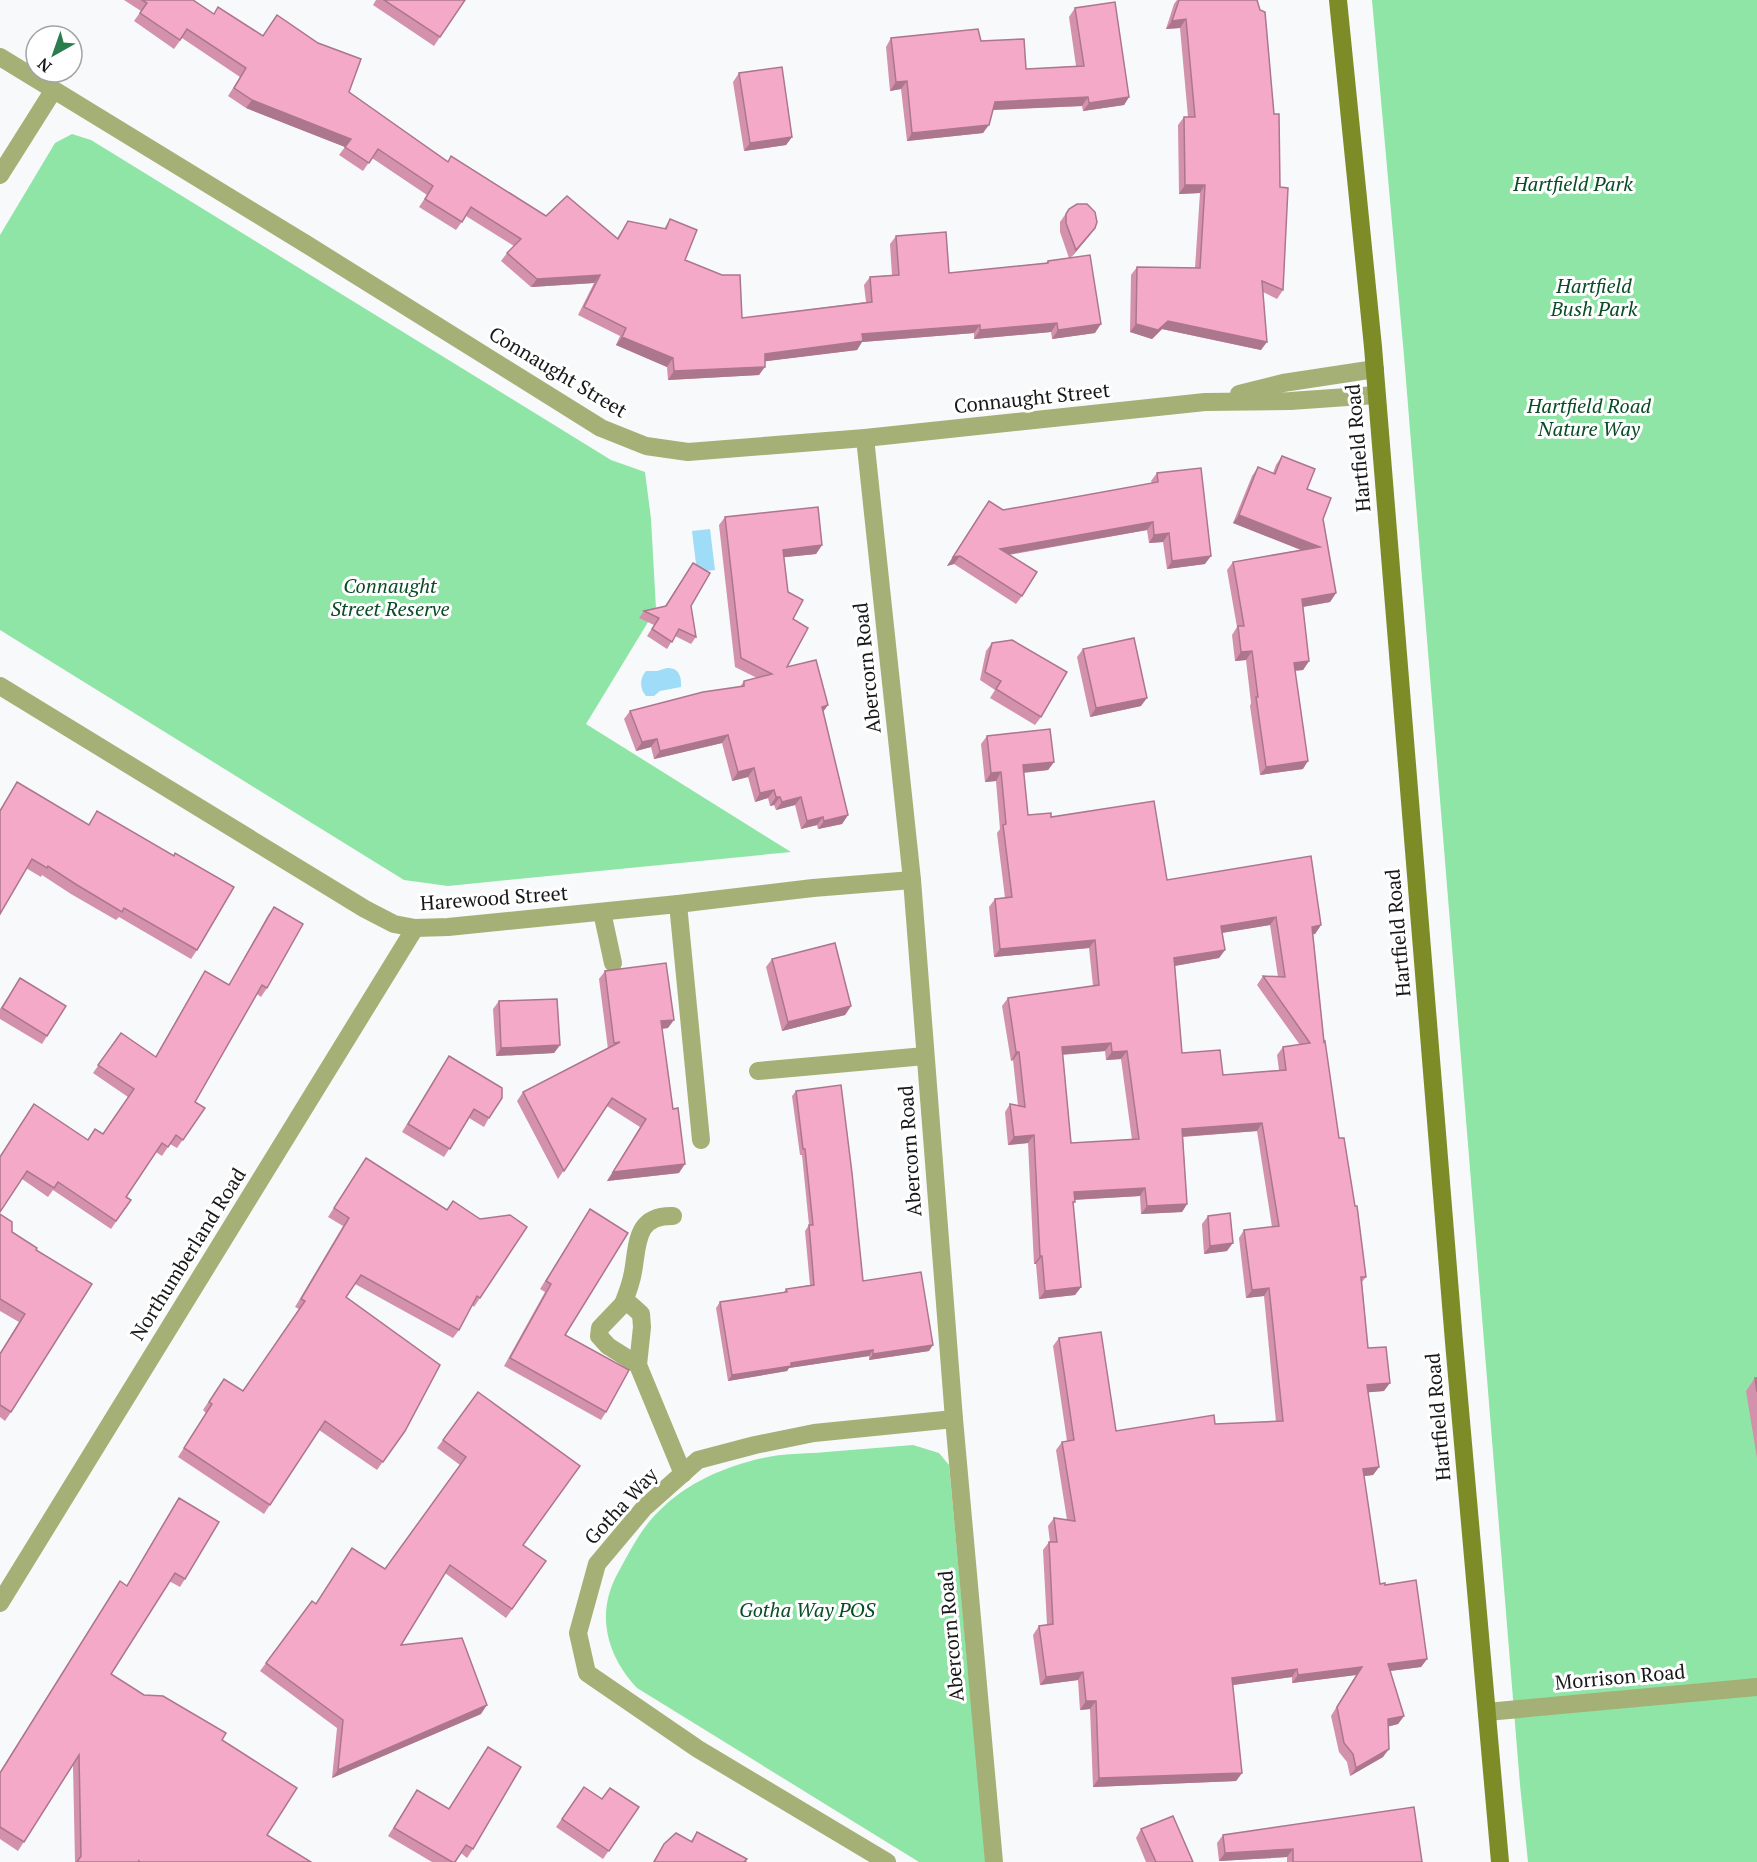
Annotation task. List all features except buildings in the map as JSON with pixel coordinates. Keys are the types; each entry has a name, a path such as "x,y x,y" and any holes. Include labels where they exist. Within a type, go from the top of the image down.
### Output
{"street":[{"name":"Hartfield Road","path":"1338,0 1375,369 1453,1331 1500,1862"},
{"name":"Connaught Street","path":"0,57 601,428 646,446 688,452 865,438 1205,402 1290,401 1376,395"},
{"path":"0,175 53,91"},
{"name":"Connaught Street","path":"1205,402 1284,383 1375,369"},
{"name":"Abercorn Road","path":"865,438 912,880 954,1419 994,1862"},
{"name":"Harewood Street","path":"0,686 365,909 394,924 415,928 448,927 813,888 912,880"},
{"path":"678,904 701,1140"},
{"path":"602,912 613,963"},
{"name":"Northumberland Road","path":"0,1603 415,928"},
{"path":"758,1071 925,1056"},
{"path":"638,1365 608,1346 599,1336 600,1328 623,1304 630,1287 636,1248 644,1227 648,1221 660,1215 673,1216"},
{"path":"623,1304 631,1305 641,1314 638,1365 683,1474"},
{"name":"Gotha Way","path":"886,1862 698,1749 587,1673 578,1633 597,1564 644,1508 698,1460 814,1433 954,1419"},
{"name":"Morrison Road","path":"1487,1712 1757,1687"}],"green space":[{"name":"Hartfield Park","path":"1372,0 1757,0 1757,1862 1528,1862 1404,356"},
{"name":"Connaught Street Reserve","path":"72,134 91,140 611,460 645,472 651,519 656,609 586,724 791,852 448,886 404,880 0,630 0,235 55,143"},
{"name":"Gotha Way POS","path":"913,1445 939,1453 949,1465 986,1862 919,1862 637,1688 618,1662 607,1632 607,1602 612,1586 632,1547 647,1524 659,1511 694,1484 721,1471 771,1456"}],"water":[{"path":"710,529 715,570 697,572 692,531"},
{"path":"674,669 678,673 681,687 660,691 654,696 646,696 641,684 646,671"}],"park label":[{"name":"Hartfield Bush Park","path":"1594,298"},
{"name":"Hartfield Road Nature Way","path":"1589,418"}]}
